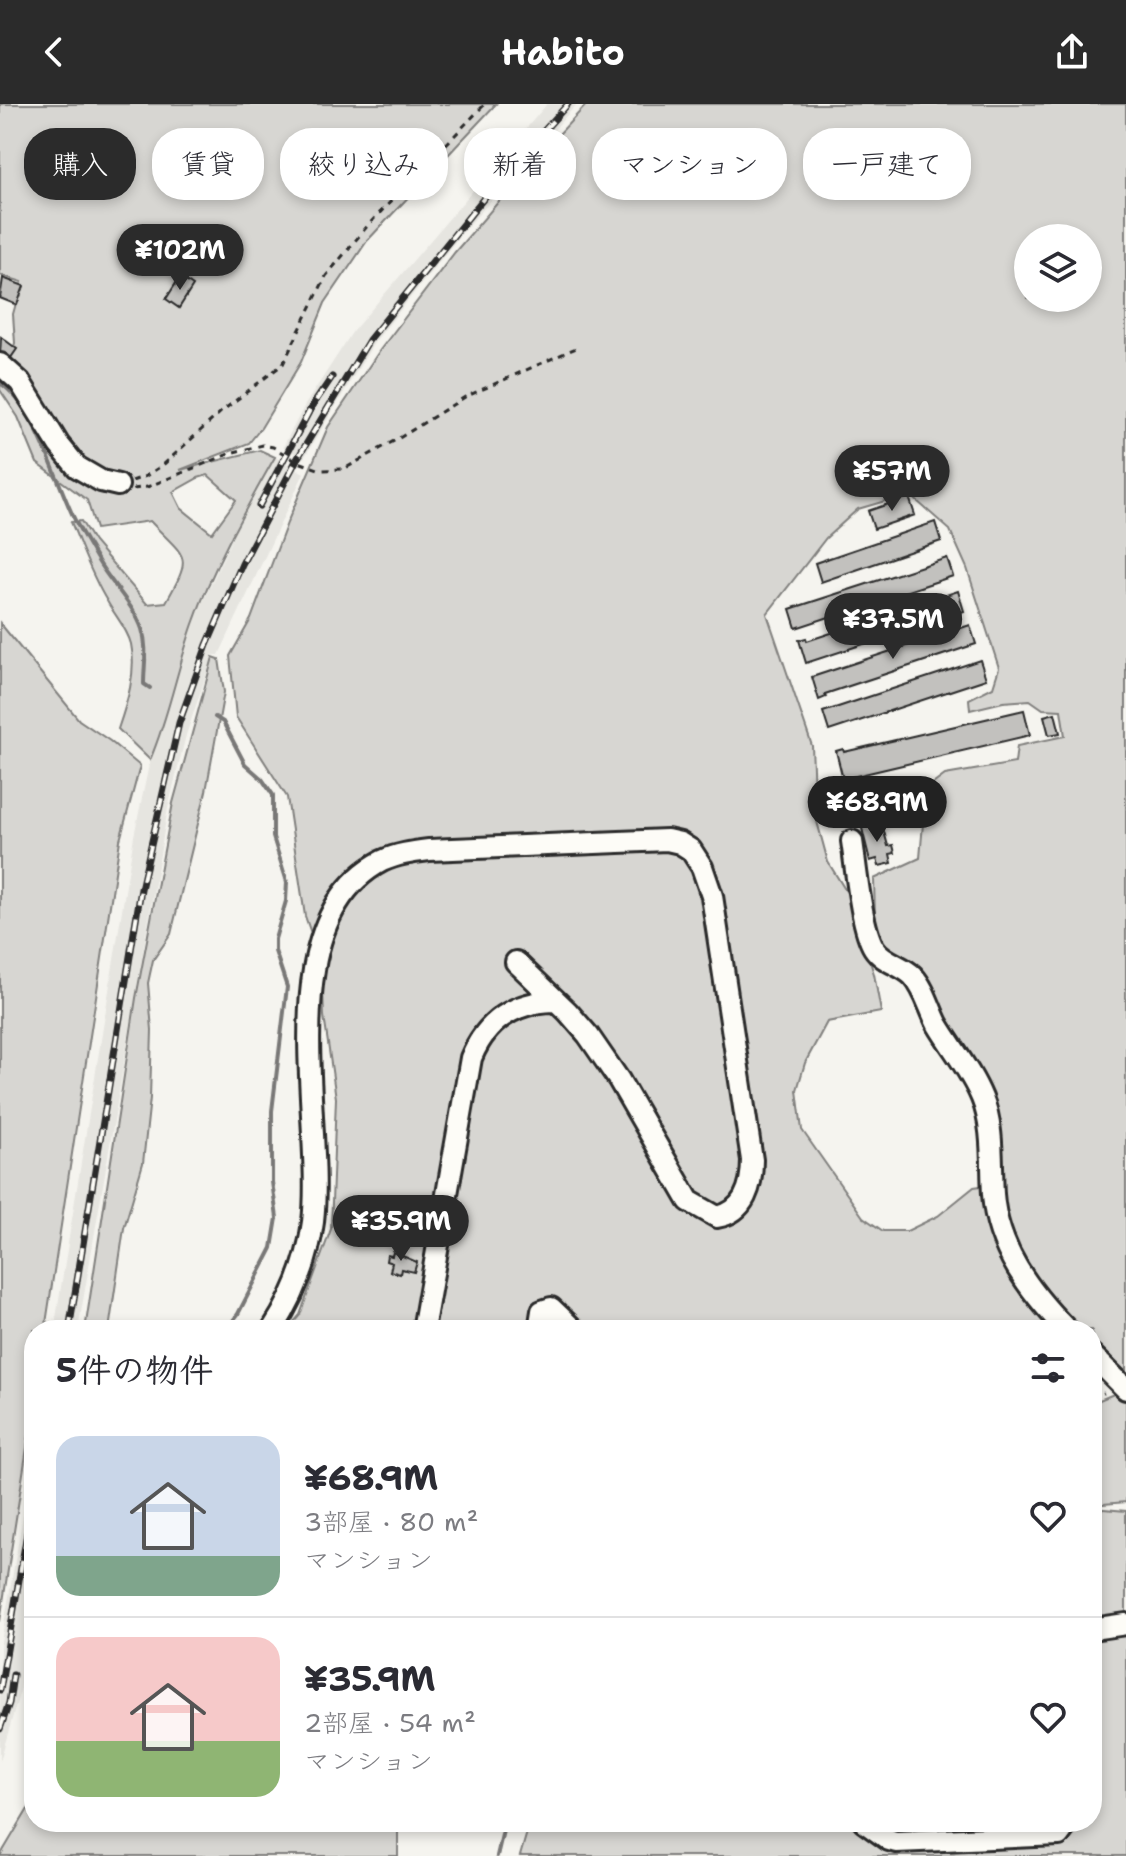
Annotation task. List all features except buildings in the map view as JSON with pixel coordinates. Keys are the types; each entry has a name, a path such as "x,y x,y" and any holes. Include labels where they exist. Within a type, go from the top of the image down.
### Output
{"lane":[{"path":"0,364 20,382 59,445 77,467 101,481 118,485"},
{"path":"278,1320 291,1299 303,1265 312,1224 315,1183 308,1022 312,974 319,944 340,900 360,878 381,862 403,854 429,850 667,840 691,850 702,867 716,915 752,1160 750,1183 738,1208 717,1217 689,1201 619,1080 588,1035 516,962"},
{"path":"852,841 866,924 874,949 916,979 939,1025 972,1076 984,1101 991,1142 996,1221 1011,1258 1025,1281 1057,1320"},
{"path":"425,1320 471,1058 489,1027 513,1010 532,1002 554,1001"},
{"path":"541,1320 542,1311 551,1308 564,1320"},
{"path":"1102,1365 1126,1389"},
{"path":"1102,1628 1126,1624"},
{"path":"878,1832 896,1842 1059,1835 1061,1832"}],"path":[{"path":"118,485 146,476 163,465 222,411 283,364 326,276 369,224 485,104"},
{"path":"118,485 131,489 147,487 234,452 263,445 321,470 344,469 465,397 576,348"}],"shaded area":[{"path":"0,104 496,104 473,128 464,128 464,138 448,155 448,128 280,128 280,200 406,200 367,241 325,303 301,362 249,443 180,470 260,450 275,457 230,539 201,602 150,760 118,729 132,676 131,644 97,582 71,522 81,521 94,542 147,604 166,602 180,574 182,557 150,521 96,529 87,500 37,463 18,417 0,390 0,362 9,365 15,343 13,314 22,282 0,275","holes":["208,475 236,500 212,533 181,508 173,492"]},
{"path":"547,104 577,104 556,128 526,128"},
{"path":"587,104 1126,104 1126,1383 1102,1354 1102,1320 1069,1320 1045,1295 1015,1251 1001,1214 991,1110 880,942 875,918 874,879 920,858 926,789 945,775 1015,763 1017,746 1065,736 1061,710 1043,709 1030,700 1003,702 970,710 969,699 993,687 999,668 967,568 950,530 909,494 858,509 826,538 767,614 812,746 815,814 828,862 849,896 874,974 881,1012 827,1022 805,1063 797,1090 802,1130 863,1217 883,1231 907,1231 938,1216 974,1187 988,1185 992,1221 1056,1320 296,1320 331,1229 336,1098 324,1016 322,965 305,916 287,797 236,717 230,656 251,619 328,427 380,350 455,252 500,200 576,200 576,128 565,128"},
{"path":"465,200 491,200 374,343 304,458 283,447 305,405 353,331"},
{"path":"275,457 304,473 219,655 213,655 186,735 168,808 80,1320 56,1320 134,836 150,760 193,623 247,506"},
{"path":"0,623 79,720 140,766 120,840 47,1320 24,1320 24,1467 0,1621"},
{"path":"213,657 219,659 224,692 206,791 171,934 153,960 148,983 152,1030 150,1098 143,1163 124,1228 110,1320 87,1320 136,998 173,803"},
{"path":"1126,1389 1126,1502 1102,1504 1102,1399"},
{"path":"1102,1509 1126,1511 1126,1856 520,1856 527,1832 1102,1832"},
{"path":"24,1510 24,1667 0,1761 0,1648"},
{"path":"24,1816 24,1832 398,1832 398,1856 0,1856"}],"waterway":[{"path":"0,383 24,408 80,529 139,621 145,643 144,684 150,688"},
{"path":"215,717 223,722 245,764 262,779 273,795 273,837 287,882 286,901 275,939 275,951 287,987 272,1111 272,1182 277,1218 272,1248 234,1320"},
{"path":"497,1856 503,1832"}],"railway":[{"path":"71,1320 141,889 179,723 207,645 242,564 296,461 369,340 488,193 568,104"},
{"path":"259,506 311,408 332,377"},
{"path":"0,1690 24,1551"},
{"path":"0,1729 9,1703 13,1675"}]}
